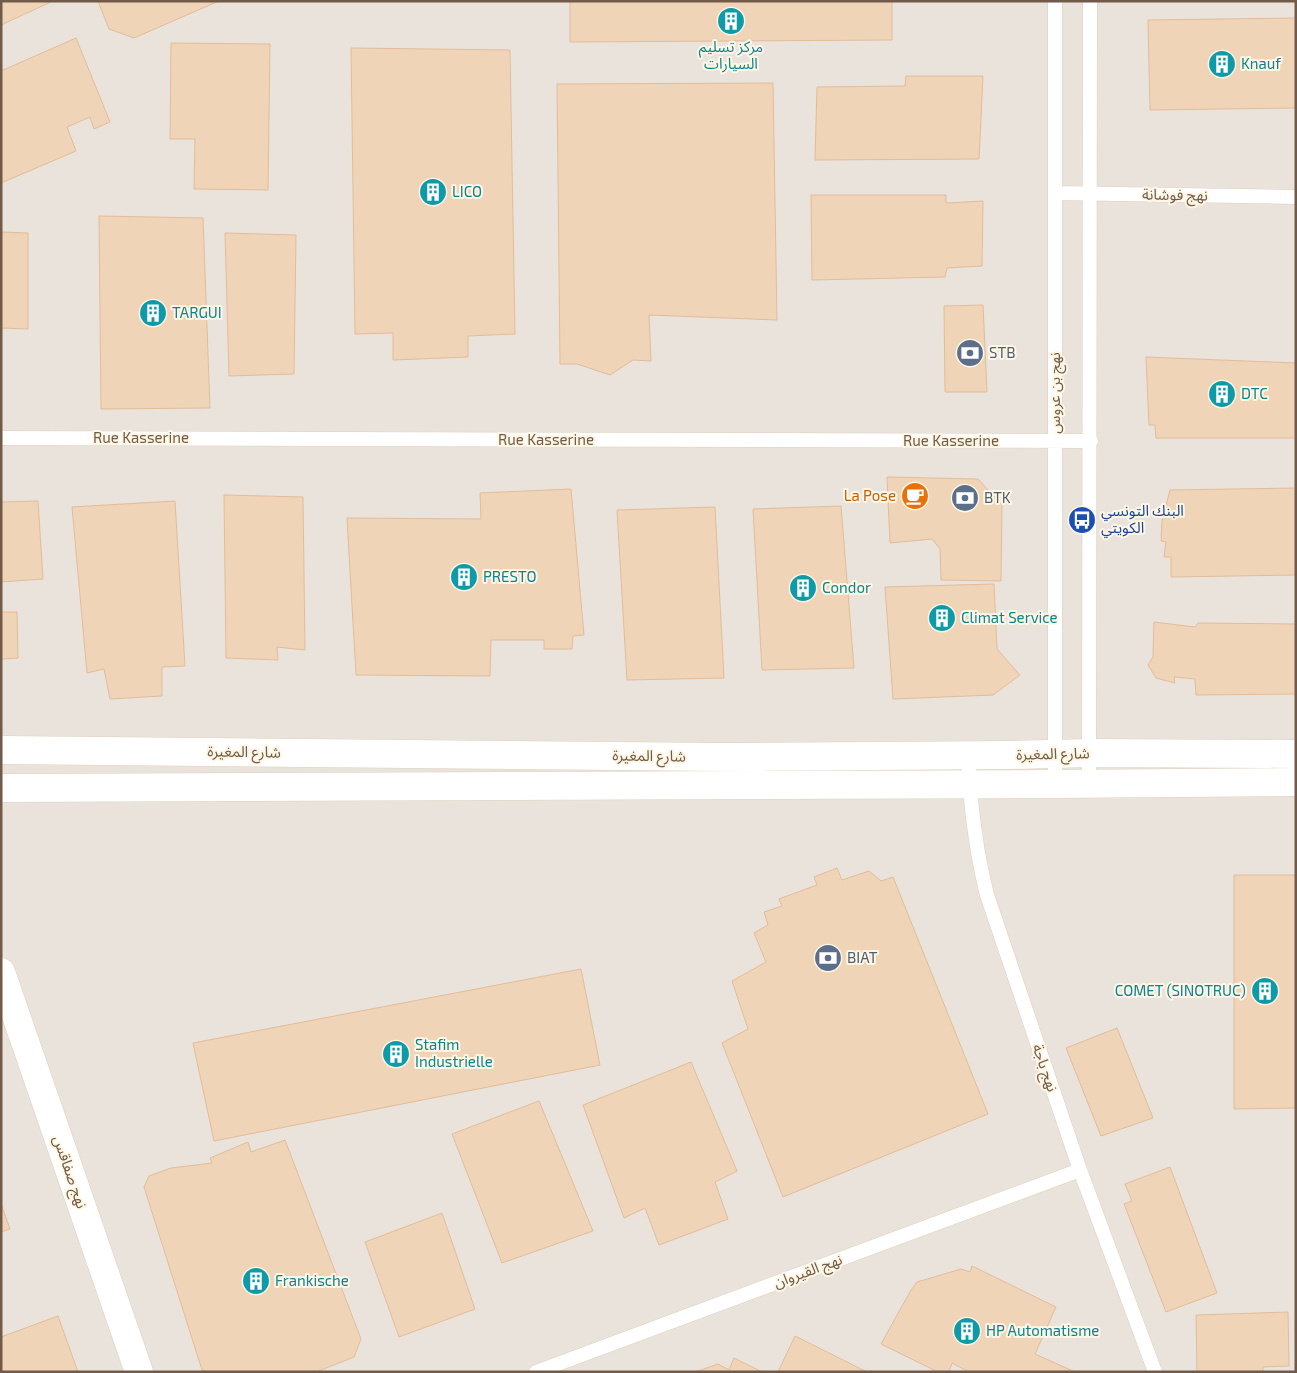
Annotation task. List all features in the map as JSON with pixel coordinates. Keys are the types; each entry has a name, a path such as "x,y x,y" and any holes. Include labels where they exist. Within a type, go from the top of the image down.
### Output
{"street":[{"name":"شارع المغيرة","path":"1,750 723,757 1055,753 1296,754"},
{"name":"شارع المغيرة","path":"1,788 1296,782"},
{"name":"نهج صفاقس","path":"1,972 139,1372"}],"lane":[{"name":"نهج بن عروس","path":"1055,1 1055,784"},
{"path":"1090,1 1090,784"},
{"name":"نهج فوشانة","path":"1055,193 1296,197"},
{"name":"Rue Kasserine","path":"1,438 1091,441"},
{"name":"نهج باجة","path":"968,755 973,828 987,894 1080,1170 1155,1372"},
{"name":"نهج القيروان","path":"536,1372 1080,1170"}],"shaded area":[{"path":"1,1 1296,1 1296,1372 1,1372"}],"building":[{"path":"1,1 53,1 1,25"},
{"path":"98,1 219,1 134,38 109,29"},
{"name":"مركز تسليم السيارات","path":"570,1 892,1 892,40 570,42"},
{"name":"Knauf","path":"1296,18 1296,108 1150,110 1148,20"},
{"path":"76,38 110,122 94,129 90,117 67,127 76,151 1,183 1,71"},
{"path":"171,43 270,44 268,190 194,189 195,139 170,139"},
{"name":"LICO","path":"351,48 510,50 515,334 468,336 468,357 393,360 393,333 355,334"},
{"path":"906,76 983,76 979,159 815,160 817,87 905,86"},
{"path":"773,83 777,320 649,315 651,361 633,360 610,375 577,364 560,364 557,84"},
{"path":"811,195 946,195 946,203 983,201 982,266 947,268 945,277 812,280"},
{"name":"TARGUI","path":"99,216 203,218 210,408 101,409"},
{"path":"1,232 28,233 28,329 1,328"},
{"path":"225,233 296,235 294,374 229,376"},
{"path":"983,305 987,392 945,392 944,306"},
{"name":"DTC","path":"1146,357 1296,363 1296,438 1156,438 1155,425 1149,425"},
{"path":"887,477 978,479 1002,505 1001,581 941,580 940,549 932,539 890,543"},
{"path":"1296,488 1296,575 1171,577 1171,557 1164,557 1166,542 1161,541 1162,521 1170,490"},
{"name":"PRESTO","path":"571,489 584,635 573,636 572,649 544,649 544,640 491,640 490,676 356,675 347,518 481,519 480,493"},
{"path":"224,495 303,497 305,650 277,647 278,660 226,658"},
{"path":"38,501 43,579 1,582 1,502"},
{"path":"175,501 185,666 162,667 162,696 110,699 104,669 87,673 72,507"},
{"name":"Condor","path":"841,506 854,668 762,670 753,509"},
{"path":"715,507 724,678 627,680 617,510"},
{"name":"Climat Service","path":"994,584 997,649 1020,675 993,695 893,699 885,587"},
{"path":"1,612 17,612 18,658 1,659"},
{"path":"1154,622 1195,627 1198,623 1296,624 1296,694 1196,695 1195,679 1174,677 1175,683 1156,678 1148,665 1153,657"},
{"path":"837,868 842,880 869,871 881,881 893,877 988,1114 783,1197 722,1043 748,1029 732,981 766,962 754,933 768,925 764,912 782,906 779,899 817,885 814,877"},
{"name":"COMET (SINOTRUC)","path":"1234,875 1296,875 1296,1108 1234,1109"},
{"name":"Stafim Industrielle","path":"581,969 600,1065 214,1141 193,1043"},
{"path":"1117,1028 1153,1118 1101,1136 1066,1048"},
{"path":"691,1062 737,1171 715,1182 728,1219 659,1245 645,1208 624,1218 583,1105"},
{"path":"539,1101 593,1231 502,1263 452,1134"},
{"name":"Frankische","path":"285,1140 361,1339 354,1357 316,1372 208,1372 202,1370 144,1187 149,1176 171,1168 212,1163 210,1158 248,1142 251,1152"},
{"path":"1170,1167 1217,1293 1166,1312 1124,1204 1132,1201 1125,1184"},
{"path":"1,1204 10,1229 1,1232"},
{"path":"442,1213 475,1309 399,1337 365,1242"},
{"name":"HP Automatisme","path":"972,1266 1056,1307 1035,1354 1075,1372 969,1372 952,1363 949,1372 938,1372 881,1344 917,1282 961,1269 970,1272"},
{"path":"1288,1312 1289,1366 1263,1367 1263,1372 1197,1372 1196,1315"},
{"path":"58,1316 78,1372 1,1372 1,1337"},
{"path":"795,1336 867,1372 778,1372"},
{"path":"734,1358 762,1372 695,1372 718,1364 729,1370"}],"place":[{"name":"مركز تسليم السيارات","path":"731,21"},
{"name":"Knauf","path":"1222,64"},
{"name":"LICO","path":"433,192"},
{"name":"TARGUI","path":"153,313"},
{"name":"STB","path":"970,353"},
{"name":"DTC","path":"1222,394"},
{"name":"La Pose","path":"915,496"},
{"name":"BTK","path":"965,498"},
{"name":"البنك التونسي الكويتي","path":"1082,520"},
{"name":"PRESTO","path":"464,577"},
{"name":"Condor","path":"803,588"},
{"name":"Climat Service","path":"942,618"},
{"name":"BIAT","path":"828,958"},
{"name":"COMET (SINOTRUC)","path":"1265,991"},
{"name":"Stafim Industrielle","path":"396,1054"},
{"name":"Frankische","path":"256,1281"},
{"name":"HP Automatisme","path":"967,1331"}]}
